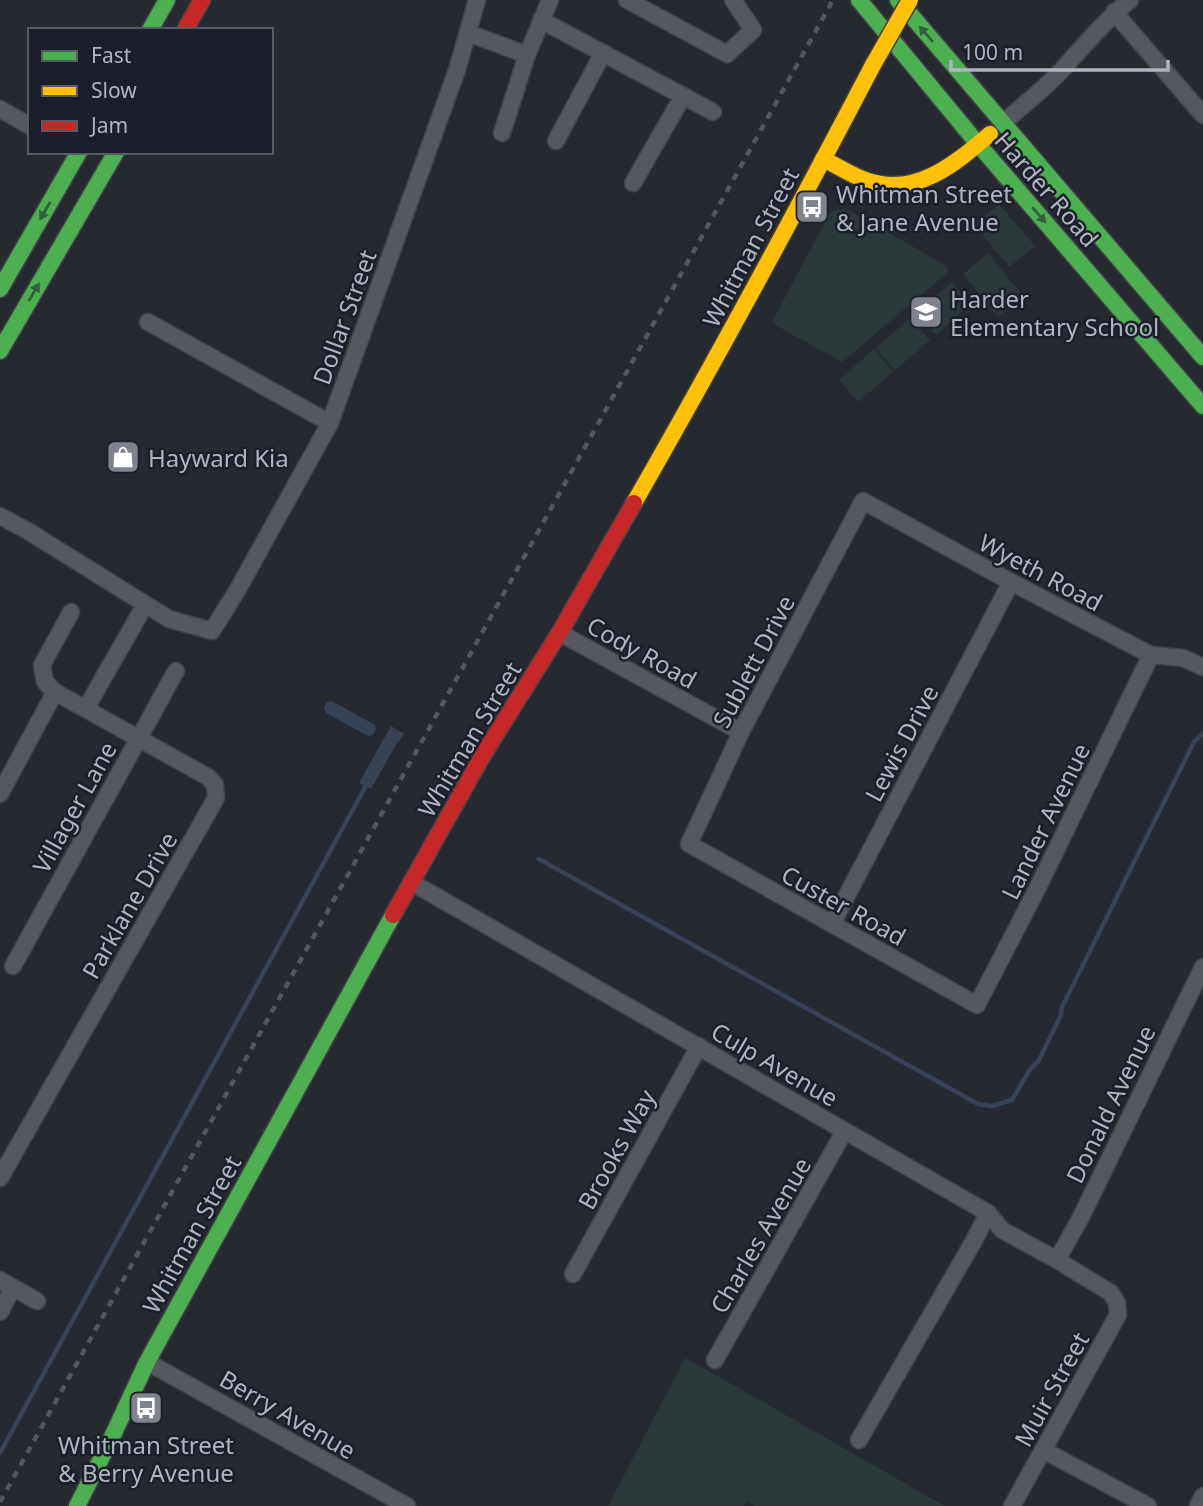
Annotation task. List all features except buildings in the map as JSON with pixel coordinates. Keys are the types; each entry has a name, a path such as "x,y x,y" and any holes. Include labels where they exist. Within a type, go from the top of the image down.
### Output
{"street":[{"path":"151,28 167,0"},
{"path":"186,28 202,0"},
{"name":"Dollar Street","path":"145,605 169,619 212,631 330,423 457,70 477,0"},
{"path":"502,133 527,55 550,0"},
{"path":"627,0 727,54 753,30 733,0"},
{"name":"Harder Road","path":"859,0 978,144 1203,406"},
{"name":"Harder Road","path":"898,0 1203,357"},
{"name":"Whitman Street","path":"77,1506 147,1362 411,882 483,755 560,632 698,391 910,0"},
{"path":"823,159 869,181 894,186 925,181 978,144 1059,74 1114,12 1129,0"},
{"path":"1114,12 1203,115"},
{"path":"541,20 713,112"},
{"path":"468,33 527,55"},
{"path":"556,141 603,53"},
{"path":"633,183 683,96"},
{"path":"0,109 28,125"},
{"path":"0,289 77,154"},
{"path":"0,351 115,154"},
{"path":"148,322 330,423"},
{"name":"Wyeth Road","path":"863,501 1151,655 1183,659 1203,667"},
{"name":"Sublett Drive","path":"689,844 741,732 863,501"},
{"path":"0,516 145,605 86,708"},
{"name":"Lewis Drive","path":"832,924 1011,582"},
{"path":"0,794 55,692 45,682 42,666 71,612"},
{"name":"Cody Road","path":"560,632 741,732"},
{"name":"Lander Avenue","path":"977,1005 1151,655"},
{"name":"Villager Lane","path":"13,965 176,671"},
{"name":"Parklane Drive","path":"0,1178 216,798 217,791 212,780 55,692"},
{"name":"Custer Road","path":"689,844 977,1005"},
{"name":"Culp Avenue","path":"411,882 988,1213 1002,1230 1111,1293"},
{"name":"Donald Avenue","path":"1057,1260 1081,1217 1203,967"},
{"name":"Brooks Way","path":"573,1274 699,1046"},
{"name":"Charles Avenue","path":"715,1360 844,1132"},
{"path":"859,1440 988,1213"},
{"path":"0,1312 7,1284 37,1301"},
{"name":"Muir Street","path":"1012,1506 1118,1315 1117,1303 1111,1293"},
{"name":"Berry Avenue","path":"147,1362 407,1506"},
{"path":"1043,1450 1148,1506"},
{"path":"1198,1506 1203,1496"}],"shaded area":[{"path":"999,204 1035,246 1009,267 974,225"},
{"path":"847,209 947,266 947,273 842,362 775,325 773,320 828,216 835,210"},
{"path":"988,253 1023,296 998,317 963,274"},
{"path":"952,282 971,304 936,335 917,312"},
{"path":"910,318 930,340 895,370 876,348"},
{"path":"874,349 893,372 858,402 839,380"},
{"path":"685,1358 945,1506 755,1506 746,1501 744,1506 608,1506"}],"water":[{"path":"332,701 375,725 373,735 368,736 326,713 324,708 327,702"},
{"path":"391,726 404,734 371,789 359,783"}],"waterway":[{"path":"539,859 978,1104 992,1106 1012,1100 1031,1068 1038,1062 1061,1015 1062,1007 1194,742 1203,733"},
{"path":"0,1453 368,782"}],"railway":[{"path":"0,1502 833,0"}],"traffic: fast":[{"path":"151,28 167,0"},
{"path":"859,0 978,144 1203,406"},
{"path":"898,0 1203,357"},
{"path":"0,289 78,154"},
{"path":"0,351 115,154"},
{"path":"77,1506 147,1362 393,915"}],"traffic: slow":[{"path":"873,65 910,0"},
{"path":"634,503 756,285 873,65"},
{"path":"823,159 868,181 902,185 934,175 990,134"}],"traffic: jam":[{"path":"186,28 202,0"},
{"path":"393,915 483,755 560,632 634,503"}],"place":[{"name":"Whitman Street & Jane Avenue","path":"812,207"},
{"name":"Harder Elementary School","path":"926,312"},
{"name":"Hayward Kia","path":"123,457"},
{"name":"Whitman Street & Berry Avenue","path":"146,1408"}]}
